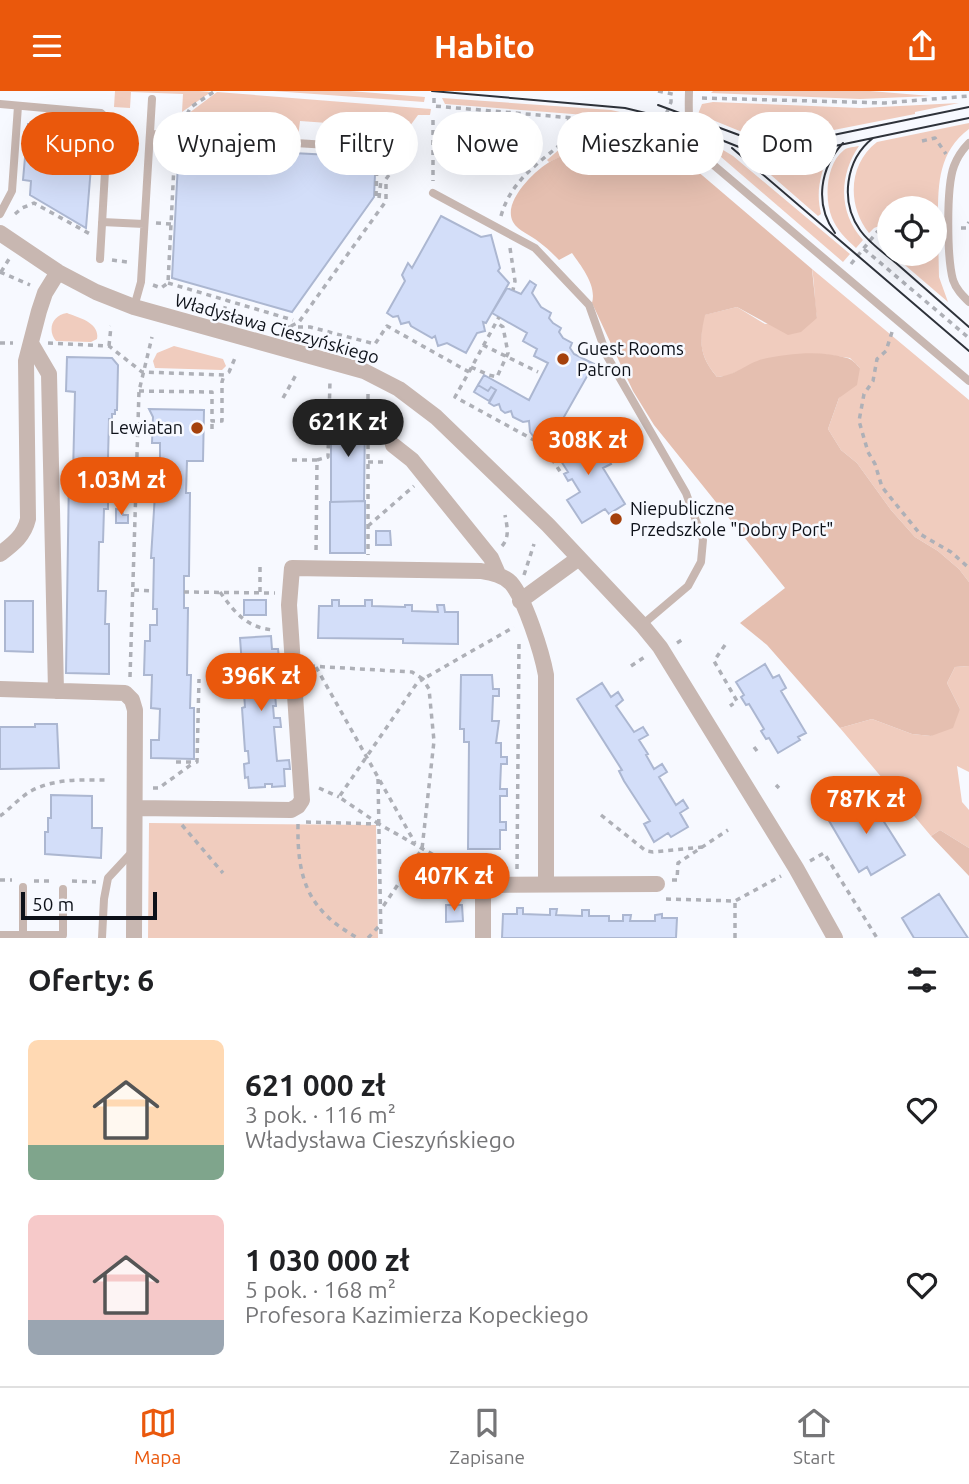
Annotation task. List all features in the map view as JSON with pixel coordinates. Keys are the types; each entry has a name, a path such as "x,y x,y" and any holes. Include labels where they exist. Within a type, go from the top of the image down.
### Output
{"street":[{"name":"Władysława Cieszyńskiego","path":"0,233 58,272 96,292 134,307 365,371 399,389 436,417 548,525 660,647 796,868 835,938"},
{"path":"1,551 19,539 26,529 28,519 24,374 45,292 58,272"},
{"path":"32,344 49,374 56,691"},
{"path":"393,445 412,460 491,558 498,574 512,585 541,652 546,675 546,884"},
{"path":"520,601 579,558"},
{"path":"135,808 291,810 302,800 289,593 292,568 467,570 498,574"},
{"path":"0,689 125,693 132,700 135,710 134,938"},
{"path":"483,938 483,885 657,884"}],"lane":[{"path":"689,94 692,138 704,157 969,381"},
{"path":"134,307 141,282 152,99"},
{"path":"0,104 101,113 108,119 100,259"},
{"path":"0,214 12,191 18,106"},
{"path":"969,143 954,165 950,184 953,282 969,302"},
{"path":"433,193 534,248 589,305 607,356 686,493 703,540 701,562 688,586 642,625"},
{"path":"102,222 144,224"},
{"path":"102,938 108,878 135,850"},
{"path":"23,887 23,935"},
{"path":"0,935 63,935 63,888"}],"path":[{"path":"187,112 215,91"},
{"path":"658,91 671,95 885,103 969,96"},
{"path":"667,112 671,95"},
{"path":"434,98 434,106 557,115"},
{"path":"922,141 935,138 954,165"},
{"path":"499,227 506,199 513,187 557,148"},
{"path":"161,288 167,283 174,175"},
{"path":"377,175 376,196 379,199 381,180"},
{"path":"389,175 386,179 386,201 299,322 288,327 310,327 375,344 387,326 470,369 497,377 507,358 503,327 496,322"},
{"path":"433,175 433,193"},
{"path":"17,214 22,208 34,203 85,232"},
{"path":"864,248 969,338"},
{"path":"100,259 127,262 131,272"},
{"path":"513,290 514,267"},
{"path":"0,272 35,287"},
{"path":"167,283 293,320"},
{"path":"224,311 227,300"},
{"path":"499,317 455,397 543,445 561,473"},
{"path":"108,347 111,326"},
{"path":"892,332 886,351 877,359 873,381 864,394 859,421 868,452 883,487 920,534 951,552 969,568"},
{"path":"130,678 139,391 152,337"},
{"path":"0,343 8,343"},
{"path":"32,344 108,347 142,372 224,375 229,372 235,358"},
{"path":"483,345 538,372"},
{"path":"283,398 297,373"},
{"path":"212,421 222,421 224,375"},
{"path":"292,460 328,457 330,380"},
{"path":"139,391 212,392 212,429"},
{"path":"368,394 368,551"},
{"path":"368,417 393,445"},
{"path":"316,568 317,460"},
{"path":"368,526 425,476"},
{"path":"491,558 506,541 508,527 505,515"},
{"path":"260,567 260,593"},
{"path":"134,590 153,591"},
{"path":"184,592 280,593"},
{"path":"220,592 247,624 283,633"},
{"path":"339,797 417,683 516,626 519,631 517,885"},
{"path":"725,645 714,661 737,701 730,706"},
{"path":"305,656 310,666 316,667 412,672 423,679 429,689 434,741 422,849 380,911"},
{"path":"316,667 416,845"},
{"path":"153,788 159,788 197,762 199,679"},
{"path":"176,762 194,762"},
{"path":"378,777 381,938"},
{"path":"0,817 29,792 51,784 72,780 109,780"},
{"path":"322,787 379,824"},
{"path":"166,808 223,873"},
{"path":"601,815 646,851 702,847"},
{"path":"298,822 298,852 304,883 317,906 335,925 358,938"},
{"path":"657,884 665,880 677,880 678,863 728,830"},
{"path":"824,853 877,938"},
{"path":"431,854 453,866 492,866"},
{"path":"505,866 517,866"},
{"path":"0,880 93,881"},
{"path":"695,900 735,901 770,882"},
{"path":"735,901 735,938"},
{"path":"368,938 381,924"}],"shaded area":[{"path":"115,91 211,92 182,112 183,94 131,92 130,108 114,107"},
{"path":"273,91 350,91 425,97 424,102"},
{"path":"870,91 931,96 860,99 711,93"},
{"path":"217,92 431,109 430,115 418,115 418,112 315,112 315,122 301,121 301,112 190,112"},
{"path":"442,98 620,112 557,113 445,104"},
{"path":"713,102 861,108 959,103 837,129 837,112 738,112 738,130 724,125 724,112 699,112 702,104"},
{"path":"969,123 969,129 958,138 945,160 938,196 877,196 877,227 869,233 857,210 854,186 860,162 877,142"},
{"path":"859,146 848,169 844,194 849,218 863,240 856,248 834,222 828,201 829,175 837,175 837,158 846,149"},
{"path":"557,151 557,158 549,162 547,160"},
{"path":"724,151 738,160 738,172 724,159"},
{"path":"557,158 557,175 702,175 812,269 817,318 801,332 788,335 737,307 705,315 701,341 704,355 717,377 763,359 794,354 837,356 851,359 860,368 857,385 839,398 828,429 841,450 857,463 891,510 915,537 938,551 959,569 969,582 969,666 955,667 947,683 960,709 953,728 931,736 912,734 872,719 840,728 767,645 740,623 785,588 654,425 633,391 592,303 590,283 572,253 559,260 513,222 512,205 516,196 534,175 543,175 543,167"},
{"path":"742,175 756,175 850,254 843,262"},
{"path":"771,175 822,175 819,197 821,214 818,216"},
{"path":"906,266 939,266 939,277 948,302"},
{"path":"812,269 969,400 969,582 959,569 938,551 915,537 891,510 857,463 841,450 828,429 839,398 860,368 850,358 821,354 743,369 717,377 707,362 701,341 704,315 737,307 765,324 817,318"},
{"path":"67,313 92,325 97,339 91,342 56,341 52,324 62,314"},
{"path":"174,346 223,359 226,366 222,370 155,368 153,361 157,353"},
{"path":"969,666 969,772 957,766 962,802 969,810 969,848 940,830 931,836 840,728 872,719 912,734 931,736 960,709 947,683 955,667"},
{"path":"149,823 376,825 378,938 148,938"},
{"path":"940,830 969,848 969,876 931,836"}],"building":[{"path":"301,153 315,154 315,175 375,175 374,197 292,312 172,278 177,175 301,175"},
{"path":"23,175 90,175 86,228 30,195 31,181 23,180"},
{"path":"441,216 481,237 491,235 500,268 498,271 509,283 486,323 483,322 485,331 477,333 466,353 447,343 438,346 435,336 432,338 411,326 409,322 401,324 398,316 393,317 387,313 405,281 402,275 408,263 412,268"},
{"name":"Guest Rooms Patron","path":"530,281 536,285 532,293 541,307 551,313 549,318 561,328 559,332 563,338 572,343 570,348 574,354 594,364 556,431 544,436 545,433 541,430 538,435 533,436 529,421 523,422 513,417 511,411 505,413 501,410 499,404 494,406 489,403 496,390 491,387 488,391 478,385 484,375 529,400 548,363 534,356 537,349 523,341 527,333 492,313 507,288 521,294"},
{"path":"67,357 112,358 118,365 117,410 112,414 112,419 109,419 108,458 113,458 112,493 108,493 108,509 104,509 103,542 99,542 98,591 106,591 105,624 109,624 109,674 66,673 69,474 73,474 75,392 66,391"},
{"path":"478,385 488,391 491,387 496,390 489,401 474,392"},
{"path":"149,409 204,410 203,461 187,461 186,493 190,493 189,576 184,576 184,608 188,608 187,675 191,675 190,708 194,708 194,759 151,758 151,740 159,740 160,709 151,708 152,675 144,675 145,641 150,641 150,625 157,625 157,609 153,609 154,558 151,558 155,494 151,494 151,476 155,476 156,459 160,459 160,443 152,443 153,417"},
{"path":"331,417 365,417 364,501 331,502"},
{"path":"577,426 597,457 604,453 611,464 603,468 625,504 609,514 605,509 582,523 567,500 580,492 572,479 568,481 564,474 568,472 556,453 564,448 558,439"},
{"path":"365,501 365,553 330,553 330,502"},
{"path":"116,509 122,510 123,515 128,515 128,523 116,523"},
{"path":"376,531 390,531 391,545 376,545"},
{"path":"244,600 266,600 266,615 244,615"},
{"path":"332,600 339,600 339,606 365,606 365,600 372,600 372,606 412,605 412,611 438,612 437,605 444,605 445,612 458,612 458,644 403,643 403,639 318,638 319,606 332,606"},
{"path":"5,601 33,601 33,652 5,651"},
{"path":"271,636 272,649 278,649 279,658 272,659 274,684 281,683 281,692 275,693 276,706 273,706 274,718 280,718 281,727 274,727 277,761 289,760 290,769 284,769 285,786 272,787 272,784 265,784 265,787 249,788 244,764 249,763 248,751 245,751 240,638"},
{"path":"765,664 773,678 779,675 786,688 781,691 806,733 798,737 800,740 778,753 761,731 764,729 749,704 746,705 741,697 744,695 736,682"},
{"path":"461,675 492,675 493,689 499,689 499,696 493,696 492,721 499,721 496,743 501,743 501,757 507,757 507,764 501,764 500,789 507,789 507,796 500,796 500,822 506,822 506,830 500,830 500,849 468,849 469,742 464,742 464,729 460,729"},
{"path":"602,683 611,697 618,692 623,700 616,706 634,732 643,727 648,735 639,740 648,754 646,755 654,769 662,764 667,772 659,777 676,805 683,800 688,808 680,813 688,827 671,837 668,833 654,842 644,824 650,821 624,781 619,771 622,770 577,699"},
{"path":"35,724 57,724 59,768 0,769 0,727 35,727"},
{"path":"51,795 92,796 92,828 102,828 101,858 45,854 45,832 48,832 48,818 51,818"},
{"path":"867,795 905,855 871,875 867,867 859,872 828,819"},
{"path":"939,894 968,938 914,938 902,918"},
{"path":"446,905 462,905 463,921 446,922"},
{"path":"517,908 523,908 523,914 550,915 550,909 557,909 556,915 582,916 582,910 589,910 589,916 609,916 609,921 623,921 623,915 631,915 630,921 655,921 655,915 662,914 662,918 677,918 676,938 502,938 503,914 517,914"}],"tram line":[{"path":"432,91 625,108 666,118 744,149 774,154 806,152 969,118"},
{"path":"658,105 739,135 781,143 809,140 969,107"},
{"path":"873,138 856,158 851,169 848,194 854,219 872,244 969,327"},
{"path":"835,233 828,222 822,198 829,164 843,143"},
{"path":"732,148 969,351"}],"place":[{"name":"Guest Rooms Patron","path":"563,359"},
{"name":"Lewiatan","path":"197,428"},
{"name":"Niepubliczne Przedszkole \"Dobry Port\"","path":"616,519"}]}
